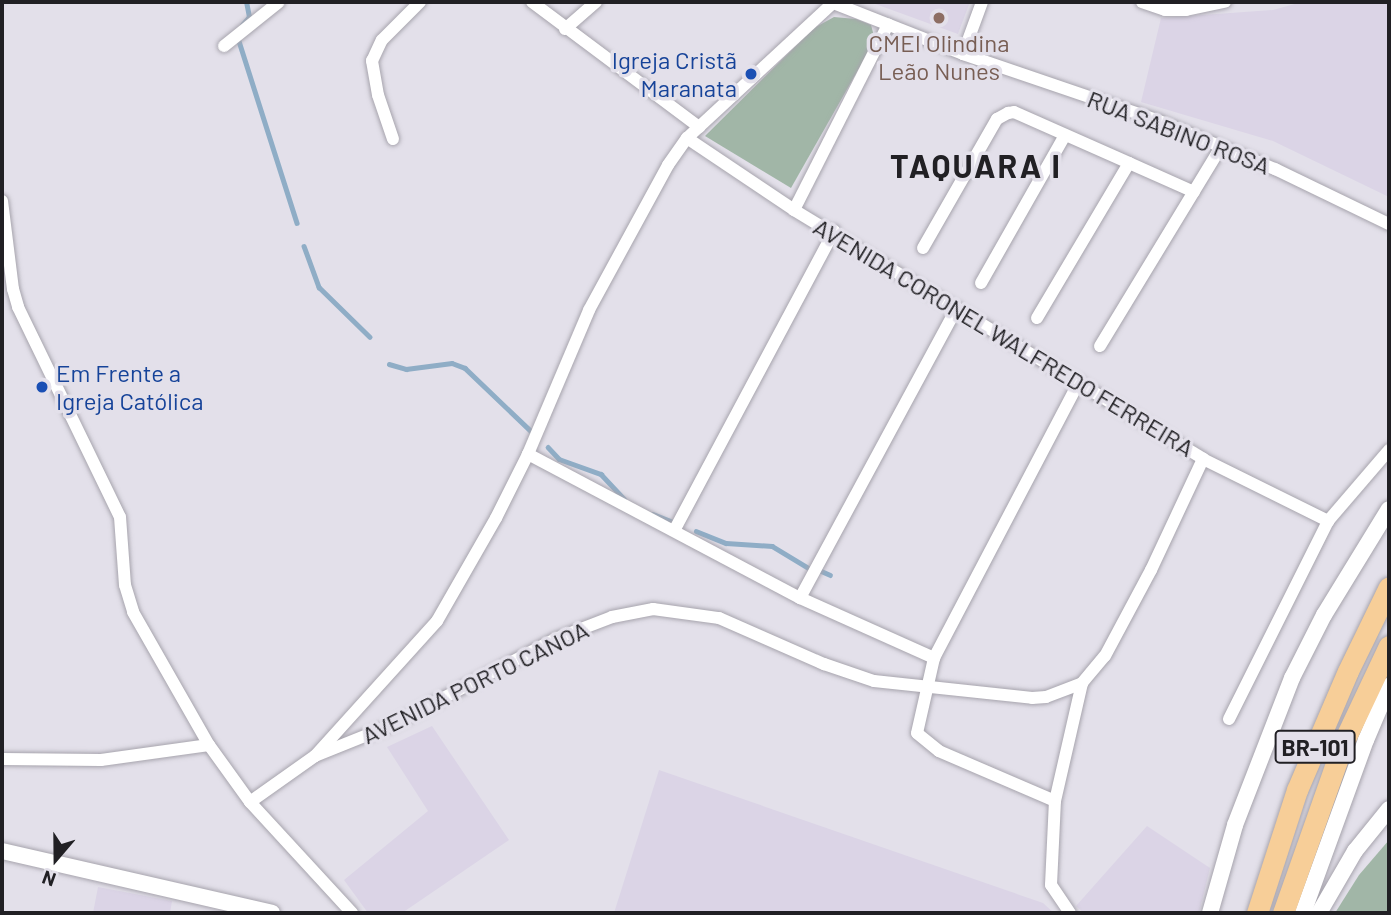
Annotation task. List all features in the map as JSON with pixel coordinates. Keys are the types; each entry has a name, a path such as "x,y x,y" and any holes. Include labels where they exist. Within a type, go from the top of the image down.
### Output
{"main road":[{"name":"BR-101","path":"1257,913 1297,790 1348,671 1389,587"},
{"name":"BR-101","path":"1283,913 1344,741 1389,646"}],"street":[{"path":"224,46 279,2"},
{"path":"393,139 372,72 372,61 382,40 419,2"},
{"path":"532,2 699,127"},
{"path":"565,29 596,2"},
{"path":"250,802 315,756 437,621 496,518 528,454 589,310 644,205 687,138 833,2"},
{"name":"RUA SABINO ROSA","path":"833,2 963,54 1157,120 1275,169 1389,224"},
{"path":"963,54 982,2"},
{"path":"1142,2 1166,10 1186,10 1225,2"},
{"path":"794,210 888,25"},
{"path":"923,248 997,118 1014,112 1194,192"},
{"path":"981,283 1065,135"},
{"name":"AVENIDA CORONEL WALFREDO FERREIRA","path":"687,138 794,210 834,231 1203,459 1328,521"},
{"path":"1100,346 1221,147"},
{"path":"1037,318 1129,163"},
{"path":"2,201 13,289 18,307 120,517 125,585 133,612 209,745 250,802 352,913"},
{"path":"675,529 834,231"},
{"path":"800,598 957,308"},
{"path":"1055,801 939,751 917,733 934,658 1080,382"},
{"path":"1228,719 1328,521 1389,450"},
{"path":"528,454 675,529 800,598 934,658"},
{"path":"1070,913 1051,885 1055,801 1082,683 1105,656 1120,632 1203,459"},
{"path":"1210,913 1242,803 1292,678 1324,615 1389,509"},
{"name":"AVENIDA PORTO CANOA","path":"315,756 392,726 555,639 612,617 653,609 719,618 824,664 873,681 1032,698 1046,697 1082,683"},
{"path":"1303,913 1366,740 1389,686"},
{"path":"2,759 101,760 209,745"},
{"path":"1319,913 1355,851 1389,809"},
{"path":"2,851 272,913"}],"shaded area":[{"name":"CMEI Olindina Leão Nunes","path":"870,2 970,2 958,34"},
{"path":"1302,2 1389,2 1389,197 1273,141 1141,102 1161,18 1273,10"},
{"path":"432,726 509,840 402,913 368,913 344,880 428,811 387,747"},
{"path":"659,770 1043,903 1054,913 614,913"},
{"path":"1147,826 1210,868 1199,913 1084,913 1076,906"},
{"path":"98,887 172,901 170,913 93,913"}],"green space":[{"path":"834,17 856,19 871,25 875,40 791,188 705,136 814,28"},
{"path":"1389,840 1389,913 1335,913 1359,875"}],"waterway":[{"path":"242,25 249,17 246,2"},
{"path":"238,38 297,223"},
{"path":"304,246 319,287 370,337"},
{"path":"389,364 406,369 452,363 465,368 531,431"},
{"path":"548,447 559,459 601,474 624,499"},
{"path":"653,514 675,523"},
{"path":"696,531 726,543 772,546 807,567"},
{"path":"819,570 830,575"}],"place":[{"name":"CMEI Olindina Leão Nunes","path":"939,18"},
{"name":"Igreja Cristã Maranata","path":"751,74"},
{"name":"Em Frente a Igreja Católica","path":"42,387"}],"district":[{"name":"TAQUARA I","path":"976,165"}]}
